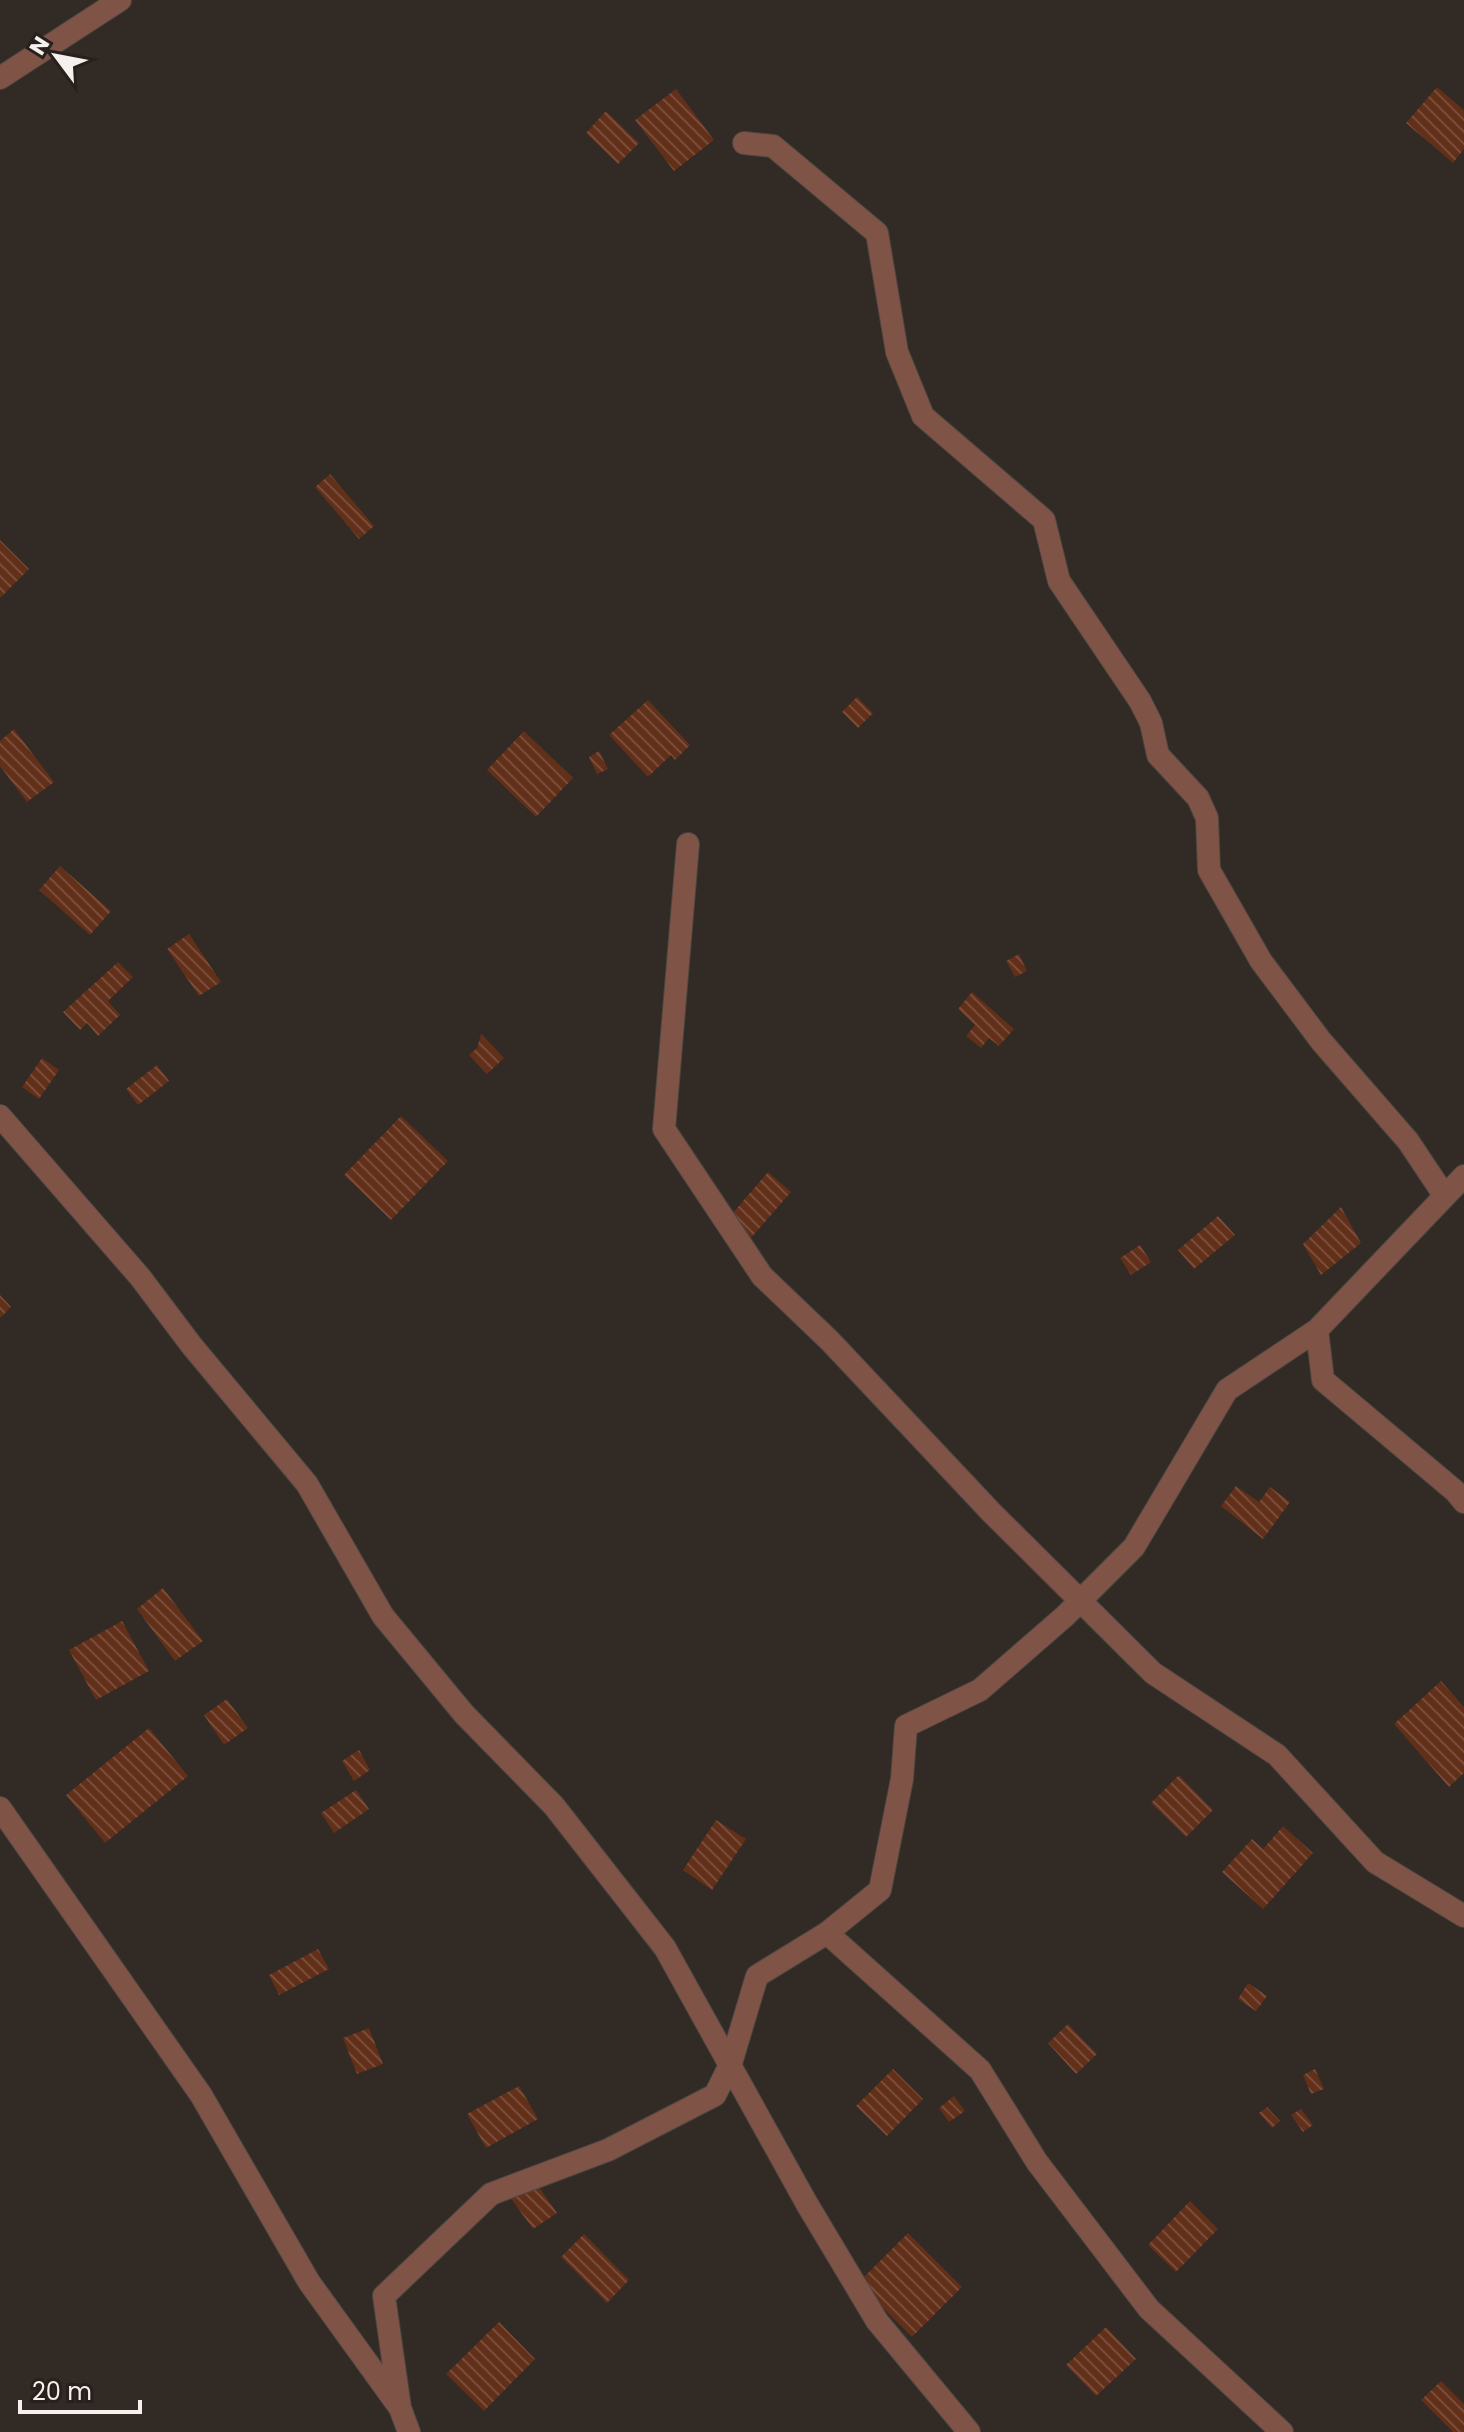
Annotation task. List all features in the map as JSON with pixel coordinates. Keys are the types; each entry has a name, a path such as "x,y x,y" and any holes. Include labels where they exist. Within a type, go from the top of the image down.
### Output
{"street":[{"path":"0,78 120,0"},
{"path":"744,143 773,146 877,233 897,352 923,416 1044,520 1059,581 1140,701 1151,723 1158,755 1198,798 1207,818 1209,870 1261,961 1321,1041 1408,1141 1444,1195"},
{"path":"688,844 664,1129 762,1276 830,1341 991,1512 1153,1673 1277,1755 1375,1862 1464,1916"},
{"path":"0,1116 140,1277 192,1346 307,1484 383,1616 464,1714 554,1806 665,1948 807,2204 877,2321 969,2432"},
{"path":"409,2432 400,2408 384,2296 491,2194 608,2150 715,2095 731,2063 757,1976 827,1933 880,1890 902,1779 906,1726 980,1690 1080,1602 1134,1547 1227,1390 1317,1330 1464,1176"},
{"path":"1317,1330 1323,1380 1455,1491 1464,1502"},
{"path":"0,1808 201,2095 309,2282 400,2408"},
{"path":"827,1933 980,2070 1037,2162 1149,2309 1282,2432"}],"building":[{"path":"1437,87 1464,110 1464,149 1453,163 1406,123"},
{"path":"676,89 714,140 674,171 635,120"},
{"path":"606,111 639,143 618,164 586,133"},
{"path":"330,474 374,526 359,539 315,487"},
{"path":"0,540 29,569 0,598"},
{"path":"857,697 873,713 858,728 842,712"},
{"path":"648,700 690,745 675,760 671,755 648,777 609,735"},
{"path":"14,729 54,782 27,802 0,766 0,741"},
{"path":"524,731 573,778 536,817 487,770"},
{"path":"599,751 608,769 597,774 589,757"},
{"path":"60,866 111,911 90,935 39,890"},
{"path":"189,934 221,982 199,996 167,949"},
{"path":"1019,954 1027,971 1015,977 1006,961"},
{"path":"118,962 133,977 108,1001 120,1015 98,1036 87,1023 80,1030 63,1012"},
{"path":"972,992 1014,1029 999,1046 989,1038 981,1048 966,1036 975,1025 958,1009"},
{"path":"481,1034 504,1058 487,1074 469,1055 477,1048"},
{"path":"42,1058 59,1070 39,1099 22,1087"},
{"path":"157,1065 169,1081 138,1105 126,1089"},
{"path":"401,1116 448,1161 391,1220 344,1175"},
{"path":"768,1172 791,1192 743,1247 731,1215"},
{"path":"1341,1207 1361,1243 1321,1275 1303,1244"},
{"path":"1218,1216 1235,1235 1194,1269 1178,1250"},
{"path":"1140,1245 1151,1262 1131,1275 1120,1258"},
{"path":"0,1295 11,1307 0,1318"},
{"path":"1236,1486 1259,1502 1270,1487 1290,1502 1263,1539 1221,1506"},
{"path":"163,1588 203,1641 175,1661 137,1609"},
{"path":"122,1621 149,1671 96,1700 69,1650"},
{"path":"1441,1681 1464,1707 1464,1773 1449,1787 1394,1724"},
{"path":"227,1699 248,1728 224,1745 204,1715"},
{"path":"149,1728 188,1776 105,1843 66,1795"},
{"path":"359,1750 370,1770 354,1781 342,1761"},
{"path":"1179,1775 1213,1810 1186,1837 1151,1803"},
{"path":"356,1790 369,1809 334,1833 321,1813"},
{"path":"716,1820 746,1839 712,1890 683,1870"},
{"path":"1283,1826 1313,1853 1263,1909 1222,1872 1252,1839 1263,1849"},
{"path":"318,1949 329,1969 279,1995 269,1975"},
{"path":"1248,1983 1267,1996 1256,2011 1238,1999"},
{"path":"1068,2024 1097,2054 1076,2074 1048,2043"},
{"path":"369,2028 383,2064 357,2074 343,2038"},
{"path":"893,2069 923,2099 887,2136 856,2106"},
{"path":"1315,2069 1324,2089 1311,2094 1303,2075"},
{"path":"519,2086 538,2119 486,2148 467,2114"},
{"path":"954,2096 965,2111 949,2122 939,2108"},
{"path":"1267,2107 1280,2121 1272,2128 1259,2113"},
{"path":"1301,2109 1313,2125 1303,2132 1291,2115"},
{"path":"534,2180 557,2213 533,2229 510,2197"},
{"path":"1190,2201 1218,2229 1176,2272 1148,2245"},
{"path":"908,2233 962,2287 912,2337 858,2283"},
{"path":"584,2234 629,2280 607,2303 561,2257"},
{"path":"499,2322 535,2359 484,2411 446,2374"},
{"path":"1106,2327 1136,2359 1096,2396 1066,2365"},
{"path":"1441,2381 1464,2404 1464,2432 1453,2432 1421,2400"}]}
